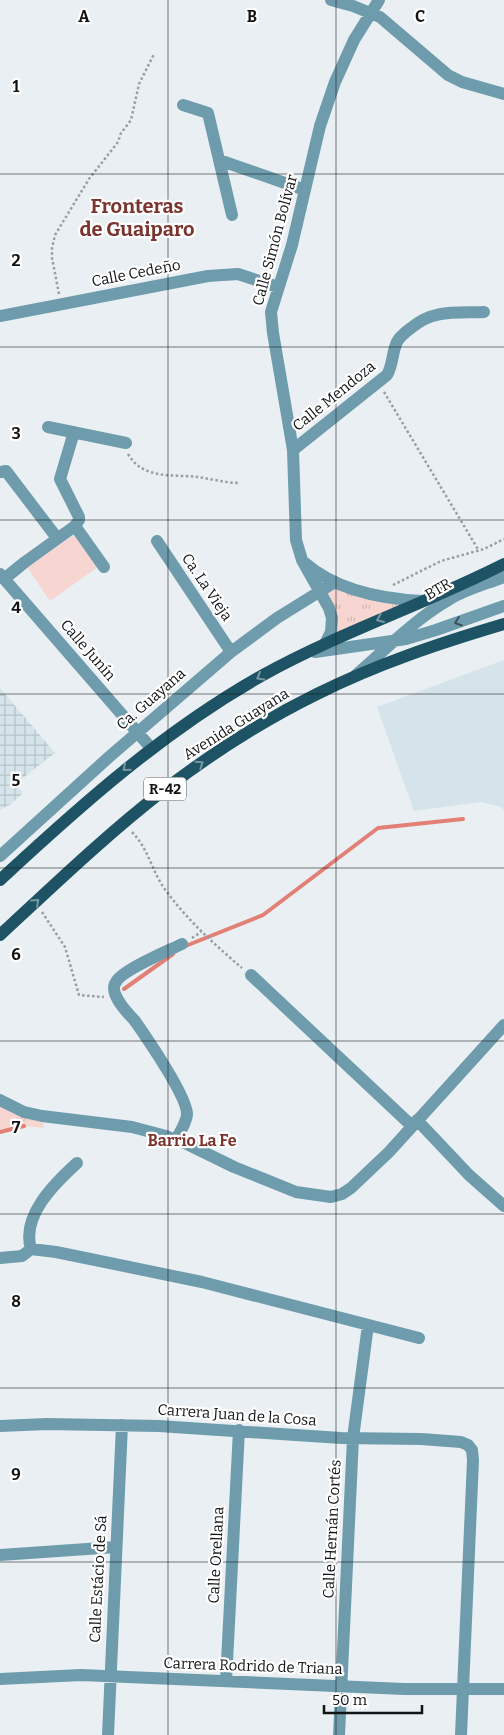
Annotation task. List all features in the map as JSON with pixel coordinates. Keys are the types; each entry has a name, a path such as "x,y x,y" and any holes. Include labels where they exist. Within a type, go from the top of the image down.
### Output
{"main road":[{"name":"Avenida Guayana","path":"0,880 59,825 151,748 224,698 303,654 504,564"},
{"name":"Avenida Guayana","path":"0,935 122,824 164,790 239,738 316,694 354,677 421,649 504,624"}],"street":[{"path":"331,0 371,13 389,24 435,66 448,75 462,82 504,94"},
{"name":"Calle Simón Bolívar","path":"325,644 331,632 332,618 302,560 296,540 293,450 271,319 273,303 292,246 320,126 335,82 354,40 379,0"},
{"path":"183,105 208,113 232,215"},
{"path":"219,160 305,190"},
{"name":"Calle Cedeño","path":"0,316 208,276 238,274 278,287"},
{"name":"Calle Mendoza","path":"293,450 379,382 390,370 397,343 415,324 436,313 484,312"},
{"path":"48,427 126,443"},
{"path":"2,576 75,526 80,520 60,479 74,432"},
{"path":"2,471 6,471 57,538"},
{"path":"75,526 104,567"},
{"name":"Ca. La Vieja","path":"157,541 231,652"},
{"path":"302,560 312,569 335,582 360,592 401,600 423,601"},
{"name":"Calle Junín","path":"2,576 151,748"},
{"name":"BTR","path":"354,677 416,622 450,599 504,577"},
{"name":"Ca. Guayana","path":"0,856 137,732 231,652 277,618 335,582"},
{"name":"BTR","path":"303,654 395,640 436,630 504,606"},
{"path":"176,1140 184,1123 186,1106 169,1073 146,1037 115,996 114,987 116,980 124,973 182,944"},
{"path":"251,975 504,1206"},
{"path":"0,1100 24,1112 132,1127 176,1140 234,1167 296,1192 331,1198 342,1194 361,1179 389,1152 504,1024"},
{"path":"31,1249 28,1240 34,1217 54,1184 77,1164"},
{"path":"0,1258 22,1256 31,1249 56,1252 202,1282 419,1338"},
{"name":"Calle Hernán Cortés","path":"339,1735 353,1438 368,1325"},
{"name":"Carrera Juan de la Cosa","path":"0,1426 39,1424 122,1425 239,1430 353,1438 461,1442 470,1447 473,1453 473,1460 463,1689"},
{"name":"Calle Estácio de Sá","path":"108,1735 122,1425"},
{"name":"Calle Orellana","path":"226,1681 239,1430"},
{"path":"0,1555 116,1547"},
{"name":"Carrera Rodrido de Triana","path":"0,1679 82,1675 404,1689 504,1689"},
{"path":"461,1735 463,1689"}],"path":[{"path":"61,305 52,258 55,235 77,196 118,142 130,120 139,84 154,54"},
{"path":"379,382 479,550"},
{"path":"126,443 128,455 132,461 143,469 154,473 167,476 197,477 227,483 240,483"},
{"path":"381,596 392,586 407,577 441,561 479,550 504,539"},
{"path":"122,824 141,843 164,887 208,940 251,975"},
{"path":"35,903 65,947 79,995 115,996"}],"shaded area":[{"path":"504,660 504,810 501,807 481,802 414,811 377,707"},
{"path":"0,688 55,753 15,784 23,793 11,804 0,810"}],"green space":[{"path":"75,534 98,567 50,601 27,567"},
{"path":"309,565 334,579 423,601 325,644 331,632"},
{"path":"0,1100 42,1116 44,1128 24,1126 0,1132"}],"waterway":[{"path":"183,947 263,915 378,828 463,819"},
{"path":"124,989 173,954"},
{"path":"0,1132 24,1126"}],"district":[{"name":"Fronteras de Guaiparo","path":"137,218"},
{"name":"Barrio La Fe","path":"192,1140"}]}
